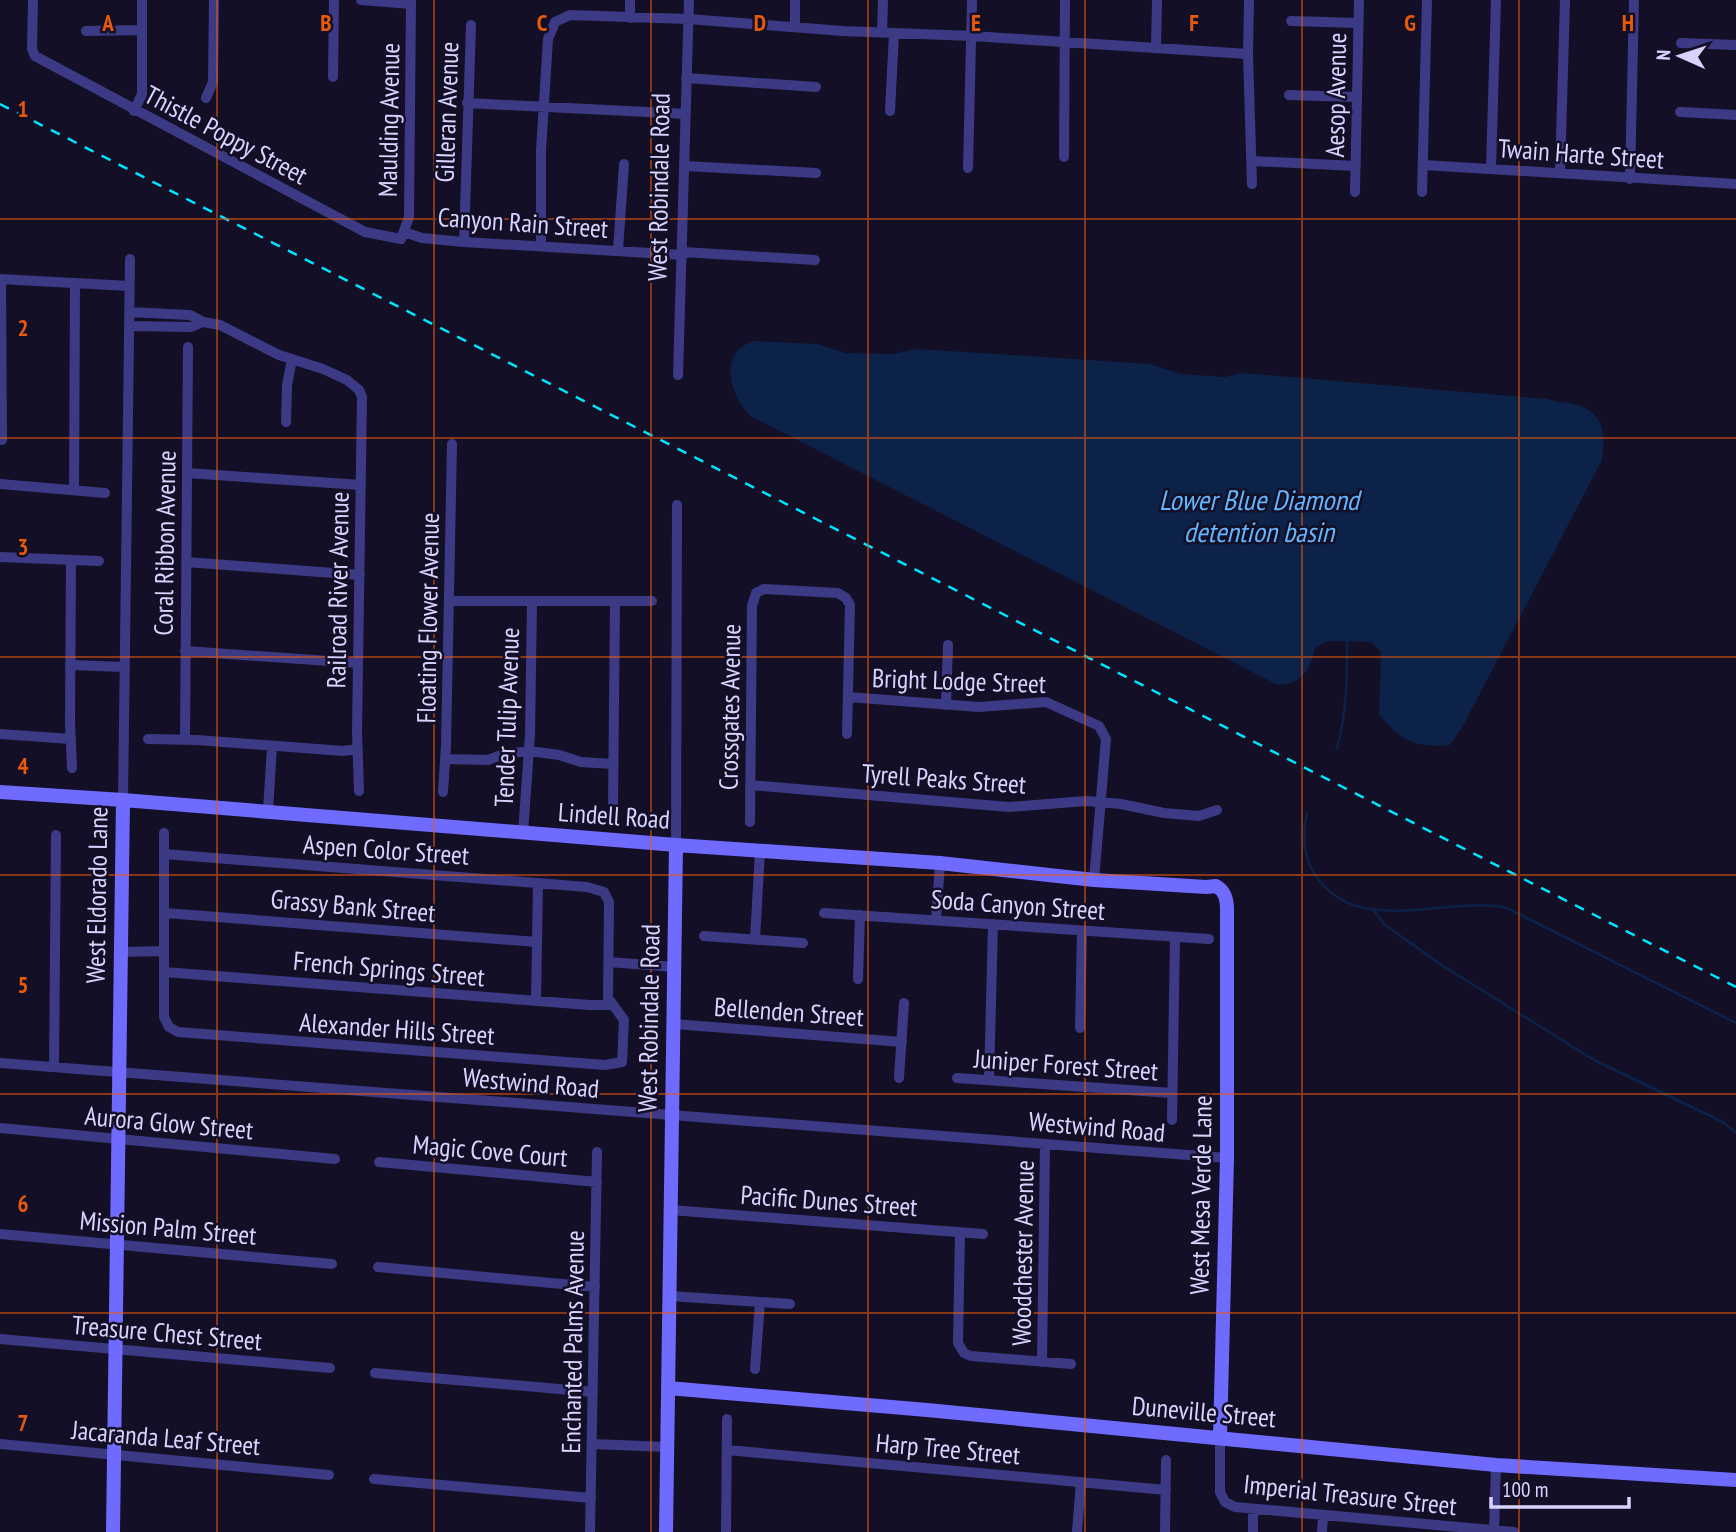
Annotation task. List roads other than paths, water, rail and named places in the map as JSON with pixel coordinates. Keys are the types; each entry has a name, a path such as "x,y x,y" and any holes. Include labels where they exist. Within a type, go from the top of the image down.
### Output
{"street":[{"name":"Thistle Poppy Street","path":"33,0 34,56 365,232 403,236"},
{"path":"134,111 142,94 142,0"},
{"path":"206,98 213,82 214,0"},
{"path":"332,77 334,0"},
{"path":"361,0 411,2"},
{"path":"630,0 630,18"},
{"name":"West Robindale Road","path":"678,375 688,0"},
{"path":"795,0 795,26"},
{"path":"882,33 883,0"},
{"path":"968,167 972,0"},
{"path":"1064,157 1065,0"},
{"path":"1156,48 1157,0"},
{"path":"1249,0 1252,184"},
{"name":"Aesop Avenue","path":"1356,192 1359,0"},
{"path":"1422,192 1427,0"},
{"path":"1491,168 1496,0"},
{"path":"1560,173 1565,0"},
{"path":"1630,179 1634,0"},
{"name":"Maulding Avenue","path":"403,236 409,216 411,2"},
{"path":"541,245 541,151 548,39 555,22 570,15 688,19 894,34 972,36 1248,54"},
{"path":"1291,21 1358,23"},
{"name":"Gilleran Avenue","path":"464,242 471,24"},
{"path":"86,31 142,30"},
{"path":"890,111 894,34"},
{"path":"1681,43 1736,45"},
{"path":"686,78 816,87"},
{"path":"1289,95 1356,97"},
{"path":"467,103 686,114"},
{"path":"1680,112 1736,115"},
{"path":"1252,161 1356,166"},
{"path":"618,250 624,164"},
{"name":"Twain Harte Street","path":"1424,165 1736,184"},
{"path":"685,166 816,173"},
{"name":"Canyon Rain Street","path":"403,236 464,242 815,260"},
{"name":"West Eldorado Lane","path":"113,1532 130,259"},
{"path":"2,440 0,279 129,286"},
{"path":"74,490 75,283"},
{"path":"129,312 190,315 203,322 220,325 292,359 287,385 286,422"},
{"path":"129,326 191,327 203,322"},
{"name":"Coral Ribbon Avenue","path":"185,740 188,347"},
{"name":"Railroad River Avenue","path":"292,359 347,380 359,390 362,397 359,791"},
{"name":"Floating Flower Avenue","path":"443,792 452,444"},
{"path":"187,473 361,485"},
{"path":"0,484 105,493"},
{"name":"West Robindale Road","path":"666,1532 676,845 677,505"},
{"path":"0,556 99,561"},
{"path":"71,561 72,768"},
{"path":"186,562 359,575"},
{"name":"Crossgates Avenue","path":"750,822 752,606 756,593 764,589 838,593 846,598 850,605 848,697"},
{"path":"449,601 652,601"},
{"name":"Tender Tulip Avenue","path":"523,833 529,751 532,602"},
{"path":"613,808 615,603"},
{"path":"946,705 948,645"},
{"path":"186,651 358,663"},
{"path":"70,665 124,667"},
{"path":"847,734 848,697"},
{"name":"Bright Lodge Street","path":"848,697 993,707 1046,702 1099,726 1104,732 1106,739 1101,802"},
{"path":"0,734 71,739"},
{"path":"148,739 343,751 358,749"},
{"path":"268,811 272,746"},
{"path":"445,759 488,760 504,754 529,751 559,754 581,762 613,764"},
{"name":"Tyrell Peaks Street","path":"750,785 1009,807 1101,802 1181,815 1199,816 1217,810"},
{"name":"Lindell Road","path":"0,792 940,863 1094,880 1216,886 1222,890"},
{"path":"1094,880 1101,802"},
{"path":"164,833 164,972"},
{"path":"54,1067 56,835"},
{"path":"755,939 761,851"},
{"name":"Aspen Color Street","path":"164,854 587,887 604,892 609,902 609,962"},
{"path":"936,920 940,863"},
{"path":"536,1001 538,883"},
{"name":"West Mesa Verde Lane","path":"1222,890 1227,900 1227,1158 1220,1438 1220,1492 1225,1502"},
{"name":"Grassy Bank Street","path":"165,913 537,942"},
{"name":"Soda Canyon Street","path":"824,913 1209,939"},
{"path":"858,979 860,915"},
{"path":"989,1080 993,925"},
{"path":"1080,1028 1082,930"},
{"path":"704,936 803,943"},
{"path":"1172,1121 1175,937"},
{"path":"121,952 164,951"},
{"path":"611,1005 608,998 609,962 674,967"},
{"name":"French Springs Street","path":"164,972 590,1006 611,1005"},
{"name":"Alexander Hills Street","path":"164,972 163,1017 169,1027 178,1032 371,1049 617,1065 622,1062 624,1020 611,1005"},
{"path":"899,1078 904,1003"},
{"name":"Bellenden Street","path":"674,1024 902,1042"},
{"name":"Westwind Road","path":"0,1063 1227,1158"},
{"name":"Juniper Forest Street","path":"957,1078 1172,1093"},
{"name":"Aurora Glow Street","path":"0,1128 335,1159"},
{"name":"Woodchester Avenue","path":"1042,1362 1045,1144"},
{"name":"Enchanted Palms Avenue","path":"590,1532 597,1153"},
{"name":"Magic Cove Court","path":"379,1163 597,1182"},
{"name":"Pacific Dunes Street","path":"671,1210 983,1234"},
{"path":"960,1232 958,1343 964,1353 971,1356 1071,1364"},
{"name":"Mission Palm Street","path":"0,1234 332,1264"},
{"path":"378,1267 595,1287"},
{"path":"670,1296 790,1304"},
{"path":"755,1369 760,1302"},
{"name":"Treasure Chest Street","path":"0,1339 330,1368"},
{"path":"375,1373 593,1392"},
{"name":"Duneville Street","path":"668,1388 1496,1465 1736,1480"},
{"path":"726,1532 727,1419"},
{"name":"Jacaranda Leaf Street","path":"0,1444 329,1475"},
{"path":"592,1444 667,1447"},
{"name":"Harp Tree Street","path":"727,1450 1166,1490"},
{"path":"1165,1532 1166,1460"},
{"path":"1494,1531 1496,1465"},
{"path":"374,1479 591,1498"},
{"path":"1077,1532 1081,1482"},
{"name":"Imperial Treasure Street","path":"1225,1502 1253,1510 1323,1516 1391,1527 1514,1532"},
{"path":"1253,1510 1253,1532"},
{"path":"1322,1532 1323,1516"}],"water":[{"name":"Lower Blue Diamond detention basin","path":"753,341 818,344 845,353 892,354 917,349 1150,364 1181,374 1225,377 1243,373 1547,399 1581,406 1595,416 1602,428 1602,460 1464,724 1450,745 1418,744 1402,737 1379,715 1381,652 1371,642 1328,641 1315,648 1311,663 1303,675 1292,683 1276,684 750,416 737,397 730,375 735,355"}],"waterway":[{"path":"1337,748 1345,708 1347,640"},
{"path":"1307,813 1304,839 1309,863 1318,879 1336,896 1357,906 1381,910 1483,905 1507,908 1736,1023"},
{"path":"1374,911 1385,925 1440,964 1594,1060 1723,1122 1736,1133"}],"railway":[{"path":"0,104 1736,987"}]}
